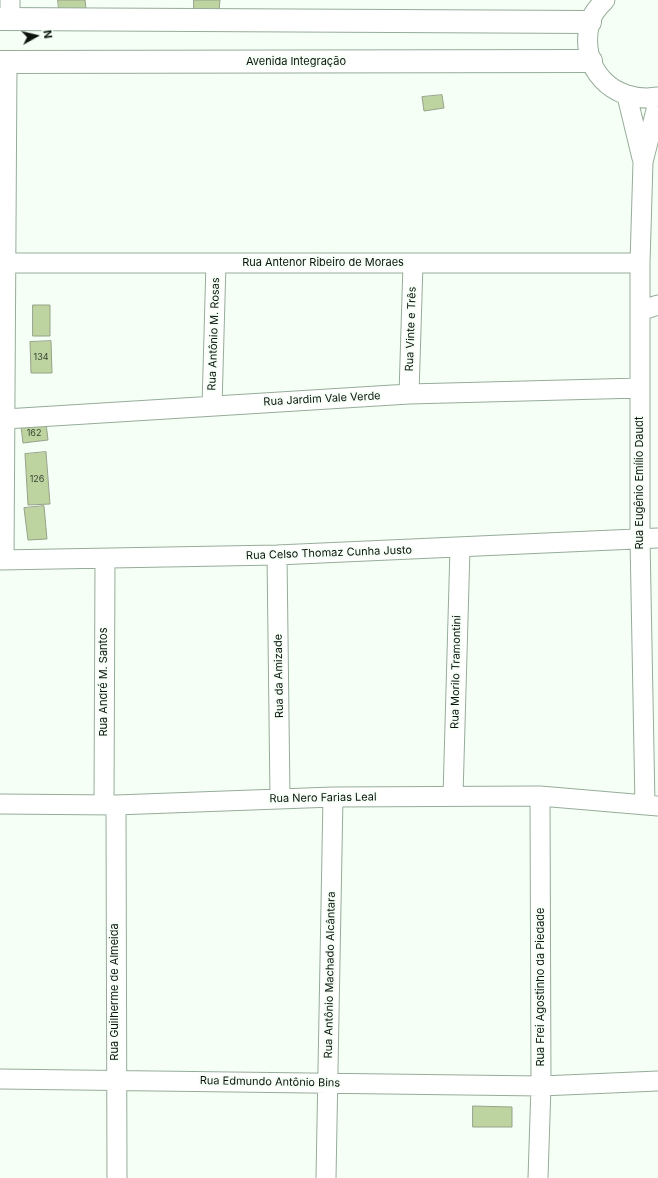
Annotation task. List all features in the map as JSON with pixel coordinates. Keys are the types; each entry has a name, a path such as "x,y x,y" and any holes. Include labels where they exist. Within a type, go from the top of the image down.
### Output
{"main road":[{"path":"7,13 590,22"},
{"name":"Avenida Integração","path":"4,62 591,61"}],"street":[{"path":"605,0 596,10 590,22 587,49 596,72 609,87 627,96 647,99 658,97"},
{"path":"2,560 5,419 3,344 6,263 4,224 4,62"},
{"name":"Rua Eugênio Emílio Daudt","path":"627,96 643,162"},
{"name":"Rua Eugênio Emílio Daudt","path":"652,805 649,538 640,388 640,263 643,162 658,102"},
{"name":"Rua Antenor Ribeiro de Moraes","path":"6,263 640,263"},
{"name":"Rua Antônio M. Rosas","path":"212,406 216,263"},
{"name":"Rua Vinte e Três","path":"409,394 414,264"},
{"path":"640,311 658,305"},
{"name":"Rua Jardim Vale Verde","path":"5,419 409,394 640,388"},
{"name":"Rua Celso Thomaz Cunha Justo","path":"2,560 277,555 460,548 649,538"},
{"name":"Rua Morilo Tramontini","path":"453,796 460,548"},
{"name":"Rua da Amizade","path":"277,555 280,798"},
{"name":"Rua André M. Santos","path":"105,559 110,805"},
{"name":"Rua Nero Farias Leal","path":"0,804 110,805 280,798 540,796 652,805"},
{"name":"Rua Frei Agostinho da Piedade","path":"538,1178 541,1086 540,796"},
{"name":"Rua Antônio Machado Alcântara","path":"326,1178 333,797"},
{"name":"Rua Guilherme de Almeida","path":"110,805 117,1178"},
{"name":"Rua Edmundo Antônio Bins","path":"0,1079 115,1079 541,1086 658,1081"}],"building":[{"path":"58,0 85,0 86,9 59,10"},
{"path":"194,0 220,0 219,10 194,9"},
{"path":"442,95 444,108 424,111 422,97"},
{"path":"33,305 50,305 50,336 33,336"},
{"path":"51,341 52,373 31,373 30,342"},
{"path":"46,423 48,440 23,443 21,426"},
{"path":"46,452 50,504 28,505 25,454"},
{"path":"44,506 47,539 28,540 24,508"},
{"path":"473,1106 512,1107 512,1127 473,1127"}]}
